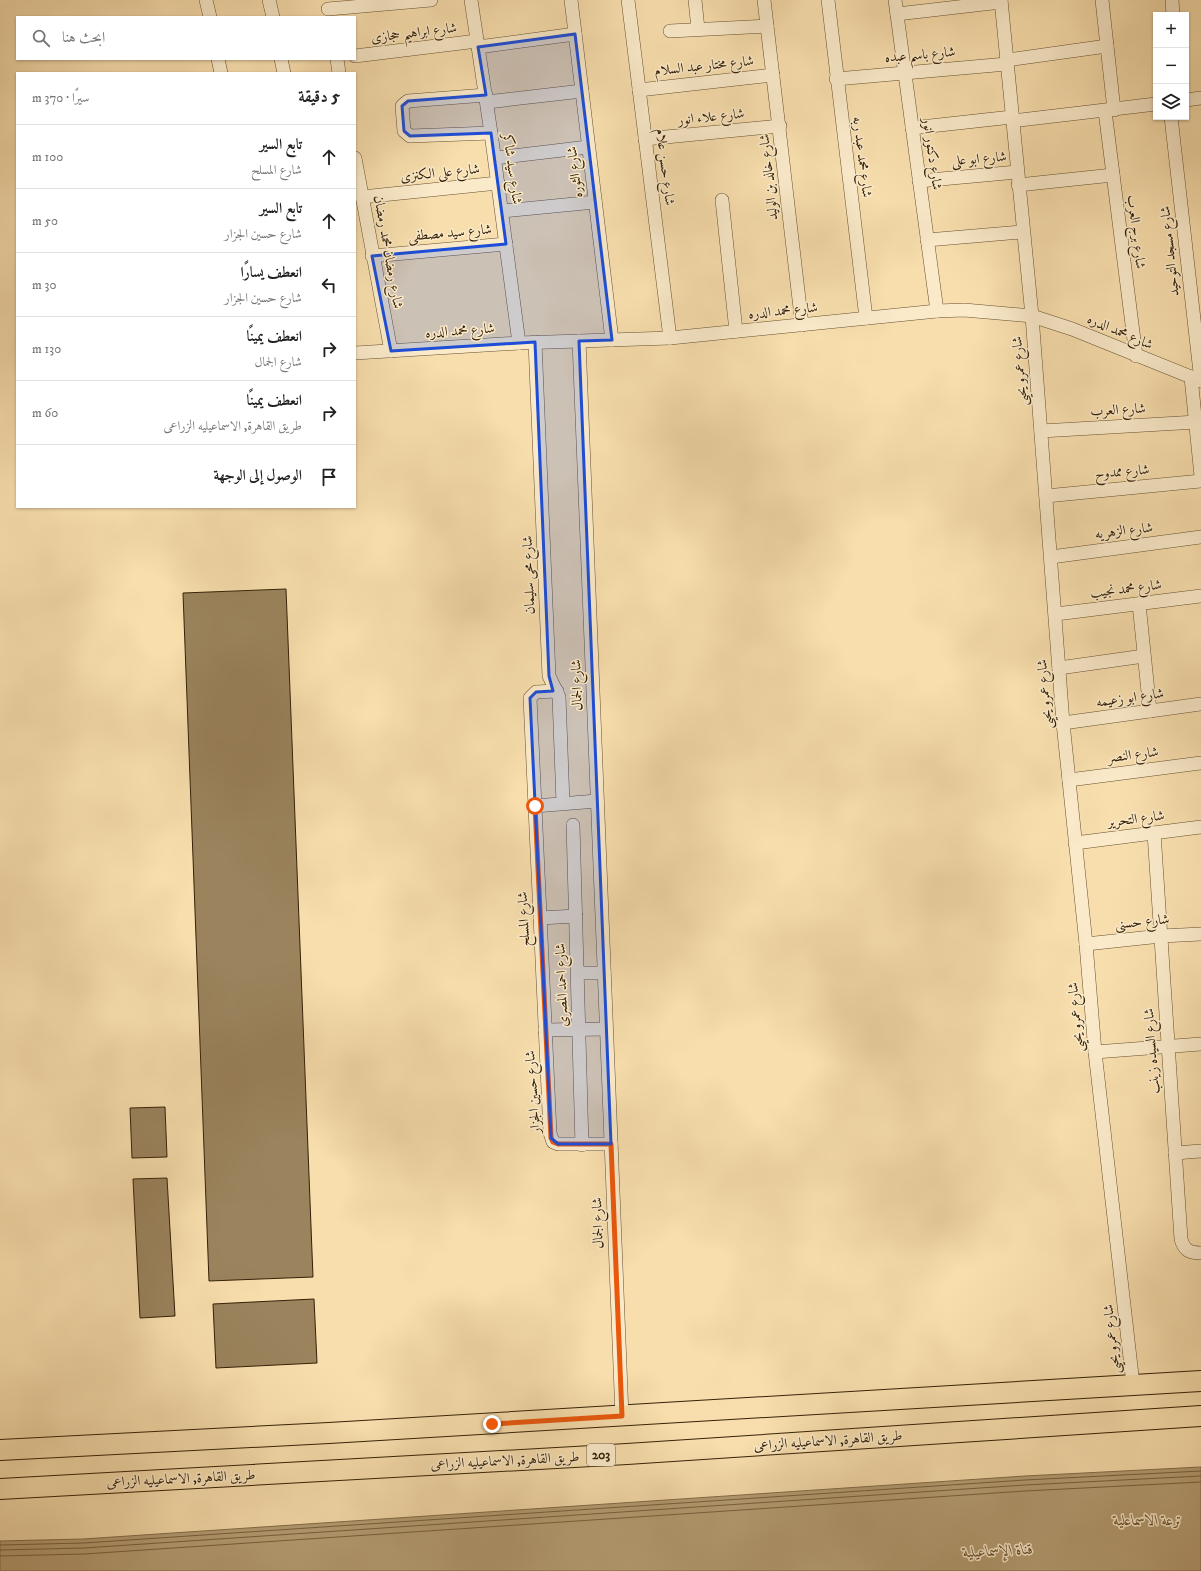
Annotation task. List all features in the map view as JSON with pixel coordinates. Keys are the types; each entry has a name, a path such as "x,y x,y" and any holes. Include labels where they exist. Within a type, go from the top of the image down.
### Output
{"main road":[{"path":"0,1450 622,1416 1201,1381"},
{"name":"طريق القاهرة, الاسماعيليه الزراعى","path":"0,1489 620,1454 1201,1416"}],"street":[{"path":"206,0 210,16"},
{"path":"270,0 273,16"},
{"path":"328,9 431,0"},
{"name":"شارع سيد شاكر","path":"471,0 495,158 519,343"},
{"name":"شارع الثوره","path":"571,0 612,340"},
{"name":"شارع حسن علام","path":"628,0 670,338"},
{"path":"695,0 698,29"},
{"name":"شارع خالد بن الوليد","path":"764,0 780,126 802,325"},
{"name":"شارع محمد عبد ربه","path":"828,0 836,78 866,318"},
{"name":"شارع دكتور انور","path":"895,0 937,311"},
{"name":"شارع برج العرب","path":"1102,0 1107,46 1113,175 1136,356"},
{"path":"1172,0 1173,12"},
{"path":"897,14 1001,1"},
{"name":"شارع عمرو يحيى","path":"1001,1 1022,232 1032,316 1056,614 1058,668 1063,723 1086,944 1095,1052 1133,1384"},
{"path":"670,32 698,29 767,26"},
{"name":"شارع ابراهيم حجازى","path":"356,56 575,34"},
{"name":"شارع باسم عبده","path":"836,78 905,73 1007,62 1107,46"},
{"path":"218,60 221,72"},
{"path":"281,60 284,72"},
{"path":"337,60 339,72"},
{"name":"شارع مختار عبد السلام","path":"640,90 773,75"},
{"path":"491,133 410,136 404,131 402,106 408,101 486,99 582,91"},
{"path":"1189,100 1201,98"},
{"path":"912,128 1109,110 1153,104"},
{"name":"شارع مسجد التوحيد","path":"1171,120 1198,380 1197,422 1201,476"},
{"name":"شارع علاء انور","path":"645,139 780,126"},
{"path":"495,158 588,147"},
{"name":"شارع رمضان محمد رمضان","path":"356,164 390,351"},
{"name":"شارع ابو على","path":"919,181 1017,172"},
{"path":"1018,185 1113,175"},
{"name":"شارع على الكنزى","path":"362,197 498,183"},
{"path":"722,200 736,331"},
{"path":"502,211 595,202"},
{"path":"927,240 1022,232"},
{"name":"شارع سيد مصطفى","path":"372,256 506,244"},
{"name":"شارع محمد الدره","path":"356,353 535,342 670,338 937,311 964,310 1032,316 1072,329 1198,380"},
{"name":"شارع الجمال","path":"579,341 622,1416"},
{"name":"شارع محى سليمان","path":"535,342 549,676 557,691 559,704 563,803"},
{"name":"شارع العرب","path":"1041,431 1197,422"},
{"name":"شارع ممدوح","path":"1046,496 1201,481"},
{"name":"شارع الزهريه","path":"1051,557 1201,537"},
{"name":"شارع محمد نجيب","path":"1056,614 1201,596"},
{"path":"1139,604 1150,711"},
{"path":"1058,668 1144,656"},
{"name":"شارع المسلح","path":"545,1030 530,698 536,692 557,691"},
{"name":"شارع ابو زعيمه","path":"1063,723 1201,704"},
{"name":"شارع النصر","path":"1069,780 1201,762"},
{"path":"535,806 597,801"},
{"name":"شارع احمد المصرى","path":"573,825 580,1030 582,1144"},
{"name":"شارع التحرير","path":"1075,844 1201,827"},
{"name":"شارع السيده زينب","path":"1154,833 1180,1239 1185,1249 1189,1252 1201,1254"},
{"path":"540,918 576,916"},
{"name":"شارع حسنى","path":"1086,944 1161,936 1201,934"},
{"path":"578,973 604,973"},
{"path":"545,1030 606,1029"},
{"name":"شارع حسين الجزار","path":"545,1030 551,1138 553,1142 558,1144 611,1144"},
{"path":"1095,1052 1201,1044"},
{"path":"1175,1152 1201,1151"}],"highlighted area":[{"path":"575,34 612,340 579,341 611,1144 558,1144 551,1138 530,698 536,692 553,691 549,676 535,342 391,351 372,256 506,244 491,133 410,136 404,131 402,106 408,101 486,95 478,47"}],"water":[{"name":"ترعة الاسماعلية","path":"1201,1467 1201,1571 0,1571 0,1541 83,1539 1025,1476"}],"building":[{"path":"286,589 313,1277 209,1281 183,593"},
{"path":"165,1107 167,1157 132,1158 130,1108"},
{"path":"167,1178 175,1316 140,1318 133,1179"},
{"path":"314,1299 317,1363 216,1368 213,1304"}],"route":[{"path":"492,1424 622,1416 611,1144 558,1144 553,1142 550,1133 535,806"}],"water label":[{"name":"قناة الإسماعيلية","path":"998,1551"}]}
